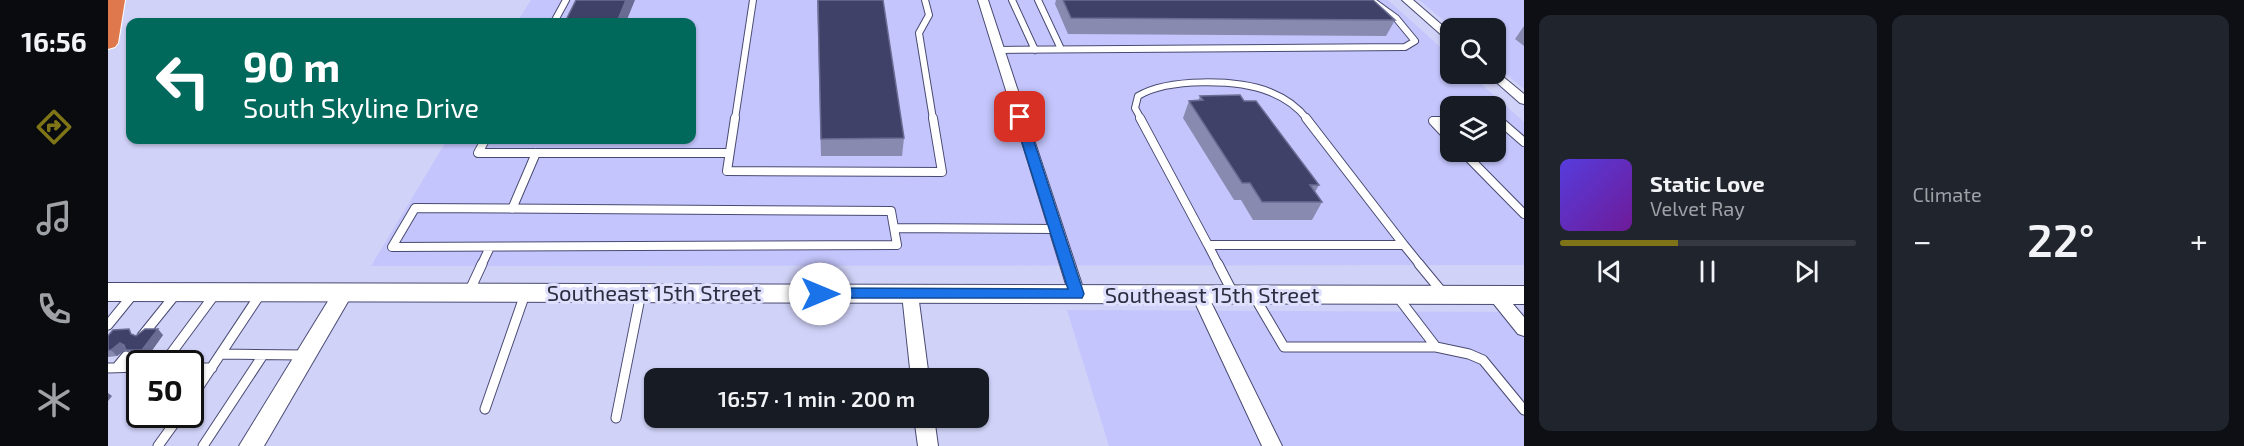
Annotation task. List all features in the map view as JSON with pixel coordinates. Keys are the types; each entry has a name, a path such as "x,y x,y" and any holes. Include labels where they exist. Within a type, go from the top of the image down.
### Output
{"highway":[{"path":"108,43 116,0"}],"main road":[{"name":"Southeast 15th Street","path":"108,292 1524,295"}],"street":[{"path":"983,0 1077,294"},
{"path":"1407,0 1440,28"},
{"path":"1505,84 1524,100"},
{"path":"251,446 343,293"},
{"path":"910,294 919,368"},
{"path":"1199,294 1272,446"},
{"path":"1495,294 1524,329"},
{"path":"926,428 928,446"}],"lane":[{"path":"556,18 566,0"},
{"path":"753,0 727,171 942,172 919,33 929,15 925,0"},
{"path":"1012,0 1035,50"},
{"path":"1038,0 1061,49"},
{"path":"999,50 1405,47 1413,44 1415,41 1411,33 1391,13 1371,0"},
{"path":"1444,294 1299,109 1283,97 1261,89 1201,84 1150,89 1138,96 1136,108 1208,245 1284,347 1436,347 1469,354 1483,360 1524,410"},
{"path":"1440,121 1433,121 1440,128"},
{"path":"1506,126 1524,142"},
{"path":"484,144 478,153 729,153"},
{"path":"512,209 536,153"},
{"path":"1472,162 1524,214"},
{"path":"414,208 891,211 894,228 897,245 392,247 414,208"},
{"path":"894,228 1056,229"},
{"path":"1208,245 1404,244"},
{"path":"469,293 490,248"},
{"path":"108,325 135,292"},
{"path":"142,336 177,292"},
{"path":"174,350 217,292"},
{"path":"204,380 261,292"},
{"path":"485,409 525,293"},
{"path":"616,418 641,293"},
{"path":"1396,295 1436,347"},
{"path":"222,354 306,355"},
{"path":"203,446 263,355"},
{"path":"113,368 126,356"},
{"path":"204,368 212,368"},
{"path":"158,446 171,428"}],"shaded area":[{"path":"531,0 1388,0 1440,47 1440,84 1481,84 1495,96 1440,96 1440,162 1506,162 1506,106 1524,122 1524,265 371,266 445,144 696,144 696,18 520,18"},
{"path":"1419,0 1524,0 1524,89 1506,74 1506,18 1441,18"},
{"path":"1067,310 1524,312 1524,446 1109,446"}],"building":[{"path":"576,0 626,0 619,18 567,18"},
{"path":"818,0 883,0 904,138 821,139"},
{"path":"1063,0 1373,0 1395,20 1071,18"},
{"path":"1240,95 1244,101 1256,101 1319,185 1310,185 1322,202 1262,202 1250,183 1242,183 1189,101 1203,100 1200,96"},
{"path":"129,329 131,334 136,336 145,329 158,329 142,350 126,350 120,343 108,350 108,336 113,330"}],"route":[{"path":"820,294 1077,294 1020,117"}]}
